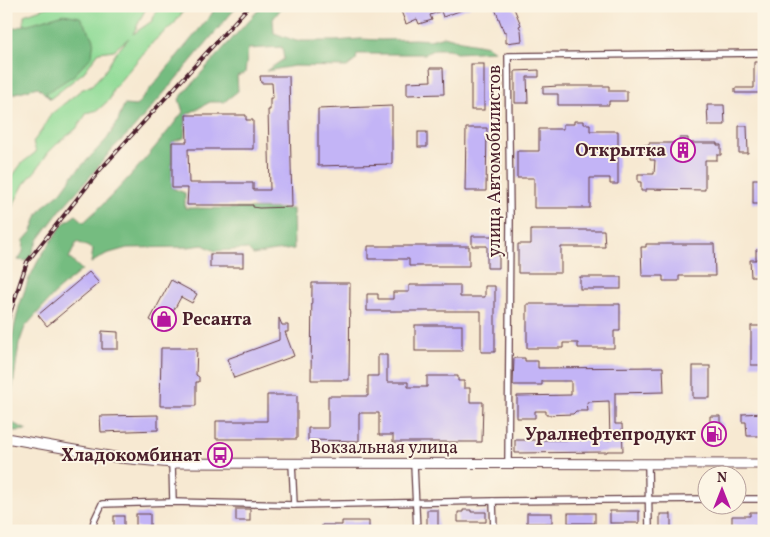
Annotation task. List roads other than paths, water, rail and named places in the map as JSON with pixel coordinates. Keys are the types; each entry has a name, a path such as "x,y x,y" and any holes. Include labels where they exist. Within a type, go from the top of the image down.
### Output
{"main road":[{"name":"Вокзальная улица","path":"6,438 120,458 172,463 764,464"}],"street":[{"name":"улица Автомобилистов","path":"508,463 510,218 508,56 764,53"},
{"path":"172,463 173,502"},
{"path":"292,463 294,505"},
{"path":"648,463 649,531"},
{"path":"414,464 416,531"},
{"path":"748,499 764,499"},
{"path":"92,531 94,521 102,504 173,502 294,505 493,501 698,500"},
{"path":"493,501 494,531"}],"railway":[{"path":"6,329 27,262 100,170 249,6"}],"place":[{"name":"Открытка","path":"683,150"},
{"name":"Ресанта","path":"164,319"},
{"name":"Уралнефтепродукт","path":"714,434"},
{"name":"Хладокомбинат","path":"220,455"}]}
